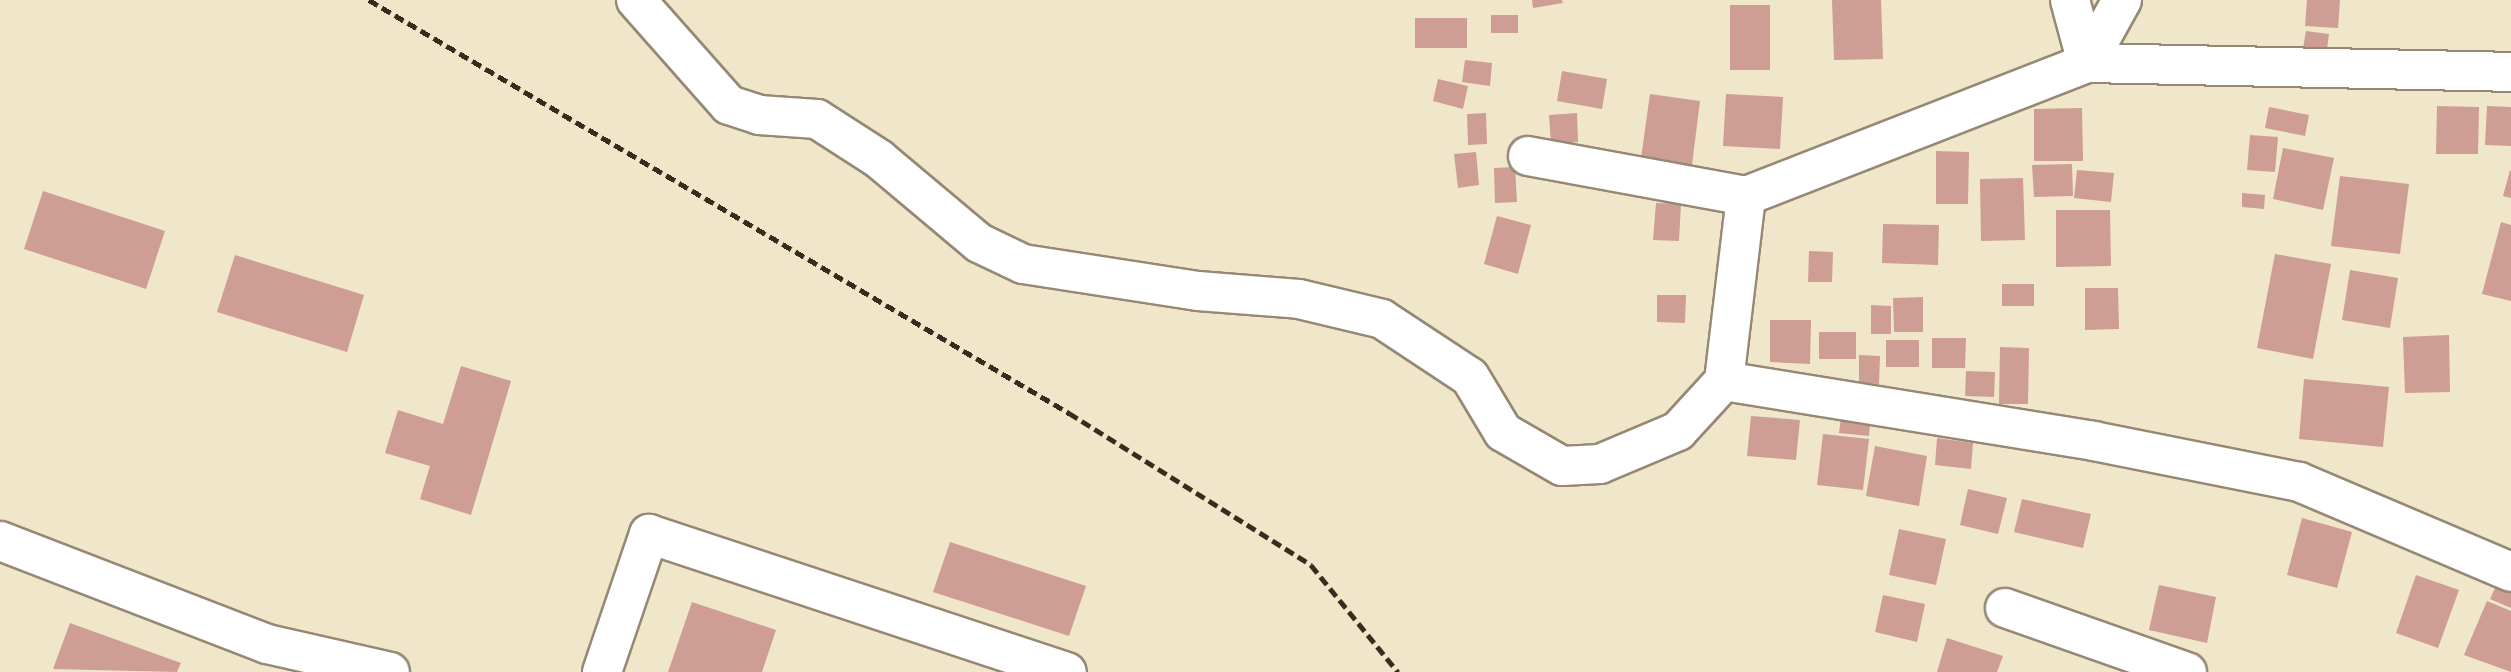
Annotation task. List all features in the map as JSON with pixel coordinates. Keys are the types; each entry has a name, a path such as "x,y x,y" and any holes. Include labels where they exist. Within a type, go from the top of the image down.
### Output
{"street":[{"path":"636,0 729,105 759,115 817,119 879,159 979,243 1023,264 1198,290 1299,299 1382,319 1470,377 1503,432 1562,466 1600,464 1678,430 1724,381 1745,196"},
{"path":"2070,0 2087,63"},
{"path":"2087,63 2122,0"},
{"path":"1528,156 1745,196 2087,63 2511,72"},
{"path":"1724,381 2094,441 2298,482 2511,572"},
{"path":"602,672 649,534 1068,672"},
{"path":"0,541 267,644 390,672"},
{"path":"2006,608 2187,672"}],"building":[{"path":"1532,0 1562,0 1563,3 1533,8"},
{"path":"1832,0 1881,0 1883,59 1834,60"},
{"path":"2307,0 2340,0 2338,28 2305,26"},
{"path":"1730,5 1770,5 1770,70 1730,70"},
{"path":"1491,15 1518,15 1518,33 1491,33"},
{"path":"1415,18 1467,18 1467,48 1415,48"},
{"path":"2306,31 2329,34 2326,57 2302,54"},
{"path":"1465,60 1492,63 1490,86 1462,82"},
{"path":"1562,71 1607,79 1602,109 1557,101"},
{"path":"1438,79 1468,86 1463,109 1433,101"},
{"path":"1650,94 1700,101 1692,165 1641,158"},
{"path":"1726,94 1783,97 1780,149 1723,146"},
{"path":"2437,106 2479,107 2478,154 2436,154"},
{"path":"2487,106 2511,107 2511,146 2485,145"},
{"path":"2269,107 2309,115 2305,136 2265,128"},
{"path":"2082,108 2083,161 2034,161 2034,109"},
{"path":"1486,113 1487,144 1468,145 1467,114"},
{"path":"1577,113 1578,142 1551,144 1549,115"},
{"path":"2250,135 2278,137 2275,172 2247,170"},
{"path":"2283,148 2334,158 2323,210 2273,199"},
{"path":"1936,151 1969,152 1968,204 1936,204"},
{"path":"1476,152 1479,185 1458,188 1454,154"},
{"path":"2072,164 2073,196 2034,197 2032,165"},
{"path":"1515,167 1517,202 1495,203 1494,168"},
{"path":"2077,170 2114,173 2111,202 2074,198"},
{"path":"2511,171 2511,198 2503,196"},
{"path":"2340,176 2409,184 2400,254 2331,246"},
{"path":"2023,178 2025,240 1981,241 1980,179"},
{"path":"43,191 165,231 146,289 24,249"},
{"path":"2242,193 2265,195 2264,209 2242,207"},
{"path":"1656,203 1681,204 1679,241 1653,240"},
{"path":"2056,210 2110,210 2111,266 2056,267"},
{"path":"1497,216 1531,225 1518,274 1484,264"},
{"path":"2501,222 2511,225 2511,301 2482,294"},
{"path":"1883,224 1939,225 1938,265 1882,263"},
{"path":"1809,251 1833,252 1832,282 1808,282"},
{"path":"2275,254 2331,264 2313,359 2257,348"},
{"path":"235,255 364,295 347,352 217,312"},
{"path":"2350,270 2398,278 2390,328 2342,320"},
{"path":"2002,284 2034,284 2034,306 2002,306"},
{"path":"2085,288 2118,288 2119,329 2085,330"},
{"path":"1657,295 1686,295 1685,323 1657,322"},
{"path":"1923,297 1923,332 1894,332 1893,298"},
{"path":"1871,305 1891,306 1891,334 1871,334"},
{"path":"1770,320 1811,320 1810,364 1770,362"},
{"path":"1819,332 1856,332 1856,359 1819,359"},
{"path":"2449,335 2450,392 2405,393 2403,337"},
{"path":"1932,338 1966,338 1965,368 1932,368"},
{"path":"1886,340 1919,340 1919,367 1886,367"},
{"path":"2000,347 2029,348 2028,404 1999,404"},
{"path":"1859,355 1880,356 1879,384 1859,383"},
{"path":"461,366 511,381 471,515 420,499 430,466 385,453 398,410 443,424"},
{"path":"1966,371 1995,372 1994,397 1965,396"},
{"path":"2304,379 2389,387 2383,447 2299,439"},
{"path":"1842,409 1871,412 1869,436 1839,433"},
{"path":"1751,416 1800,420 1796,460 1747,456"},
{"path":"1823,434 1869,439 1863,490 1817,485"},
{"path":"1937,438 1973,443 1971,469 1935,465"},
{"path":"1875,446 1927,456 1919,506 1866,496"},
{"path":"1968,489 2007,498 1998,534 1960,525"},
{"path":"2022,499 2091,514 2083,548 2014,532"},
{"path":"2302,518 2352,532 2337,588 2287,575"},
{"path":"1899,529 1946,539 1936,585 1889,575"},
{"path":"950,542 1086,586 1069,636 933,592"},
{"path":"2416,575 2459,590 2438,648 2396,633"},
{"path":"2500,577 2511,582 2511,608 2490,599"},
{"path":"2159,585 2216,597 2207,643 2149,630"},
{"path":"1883,595 1925,604 1917,642 1875,632"},
{"path":"2487,601 2511,611 2511,672 2464,655"},
{"path":"692,602 776,630 762,672 668,672"},
{"path":"70,623 181,663 177,672 53,669"},
{"path":"1947,638 2003,656 1997,672 1937,672"}],"railway":[{"path":"369,0 1069,413 1311,565 1398,672"}]}
